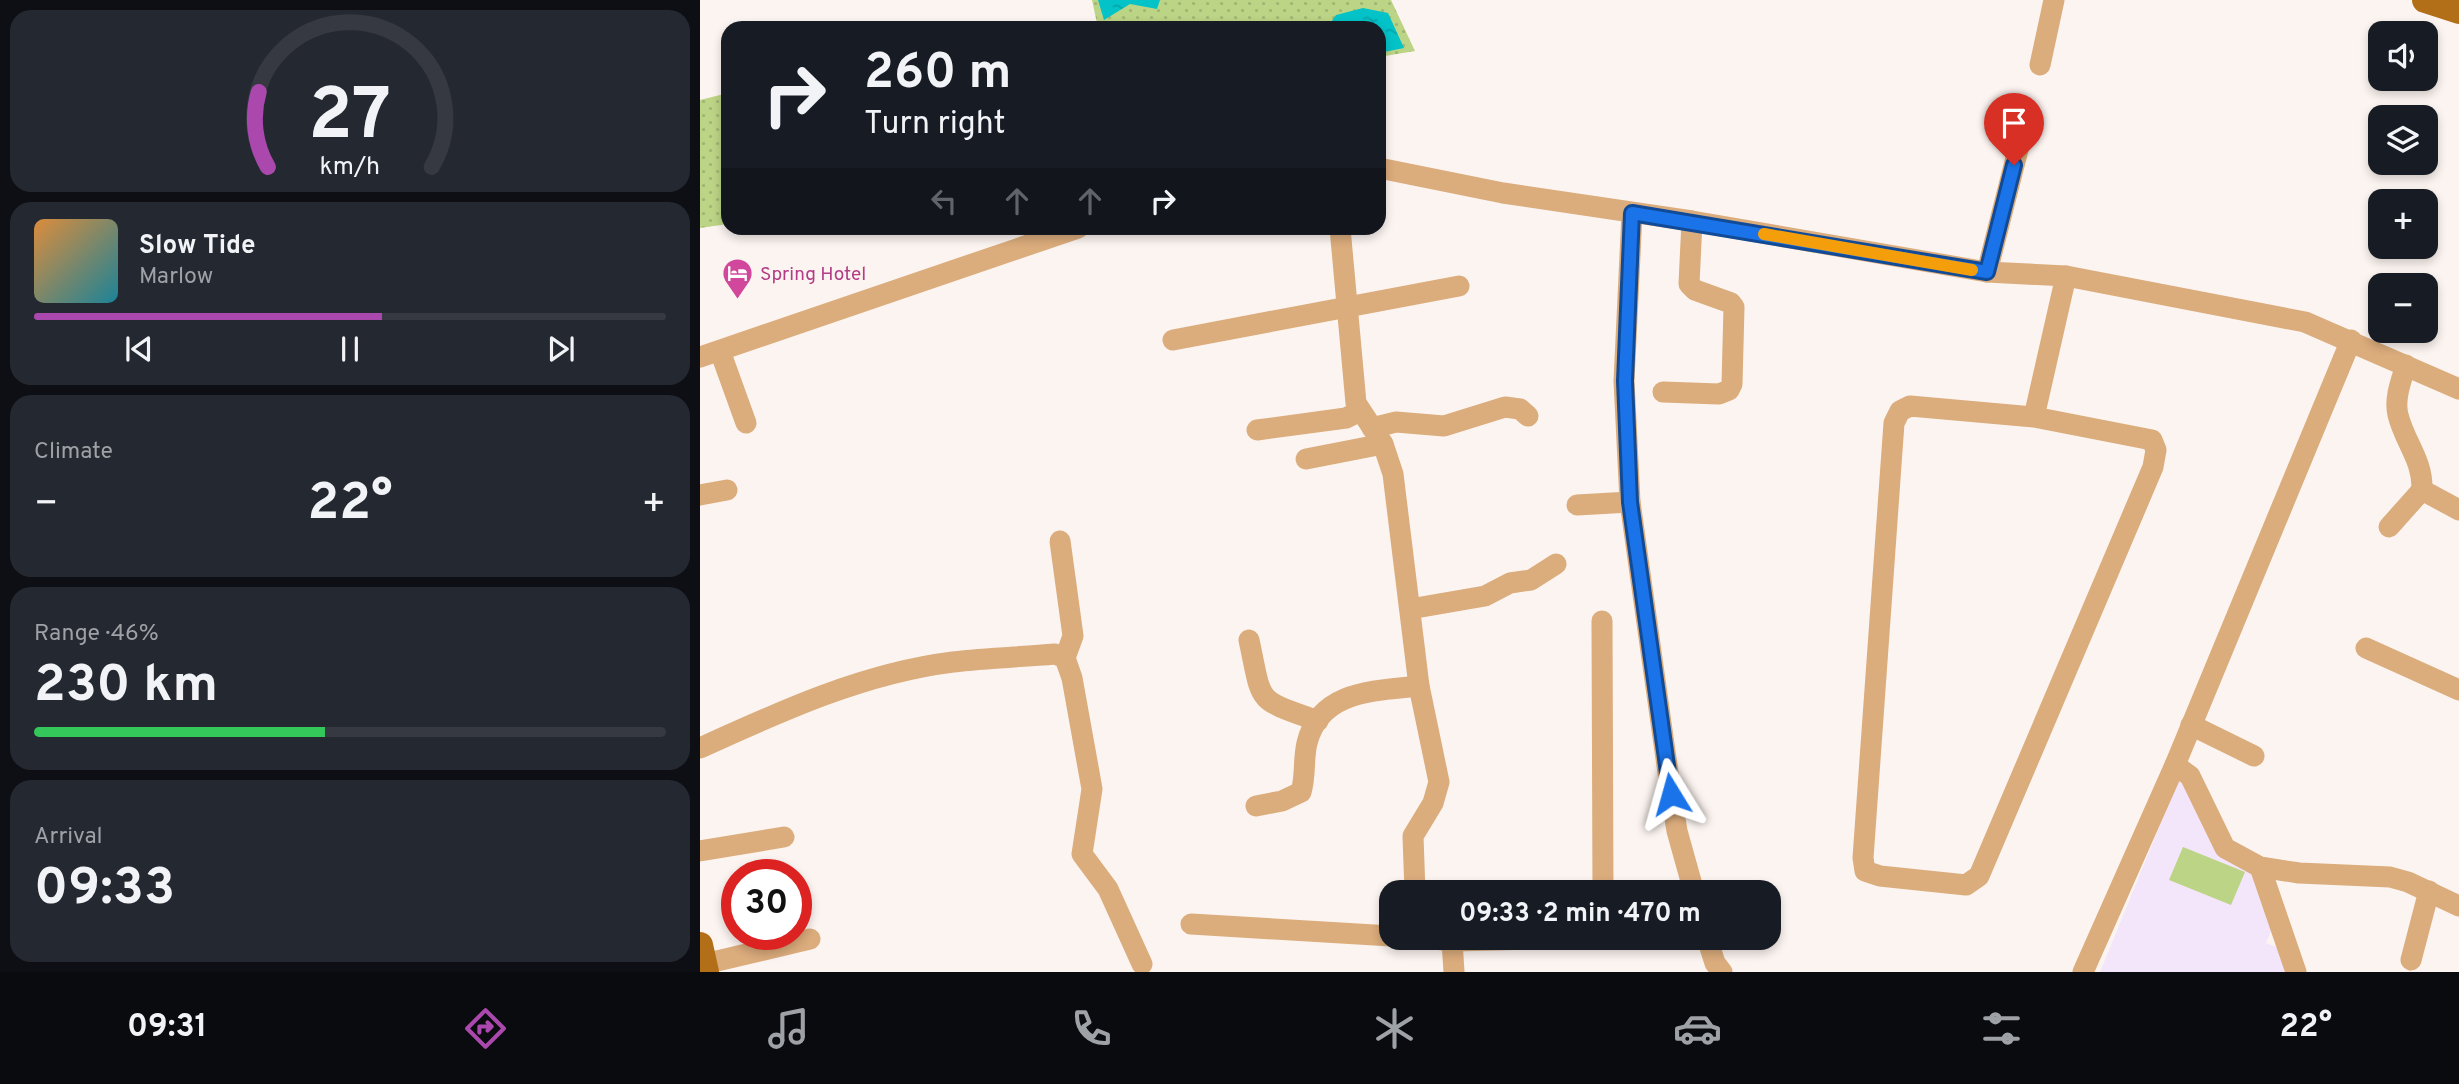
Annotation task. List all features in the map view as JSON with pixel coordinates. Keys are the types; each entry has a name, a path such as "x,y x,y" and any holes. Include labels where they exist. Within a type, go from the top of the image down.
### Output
{"main road":[{"path":"2425,0 2459,11"}],"street":[{"path":"2040,65 2054,0"},
{"path":"1987,272 2021,138"},
{"path":"1386,169 1503,193 1692,221 1987,272 2066,276 2305,322 2459,389"},
{"path":"1632,213 1625,381 1630,502 1671,794 1677,831 1691,880"},
{"path":"1662,392 1719,394 1729,390 1732,384 1734,307 1731,303 1695,290 1689,284 1692,221"},
{"path":"746,423 710,354 1058,235"},
{"path":"1341,235 1355,394 1393,474 1419,686 1439,782 1433,803 1413,836 1415,880"},
{"path":"2034,417 2066,276"},
{"path":"1173,340 1459,286"},
{"path":"2083,972 2192,725 2351,340"},
{"path":"2389,527 2422,490 2423,473 2398,417 2396,405 2406,365"},
{"path":"1910,406 2034,417 2152,440 2156,450 2152,467 1979,876 1966,885 1880,876 1865,871 1863,858 1894,423 1900,411 1910,406"},
{"path":"1306,459 1372,428 1396,422 1444,426 1505,407 1520,409 1528,416"},
{"path":"1257,430 1346,418 1372,428"},
{"path":"700,495 727,490"},
{"path":"2422,490 2459,510"},
{"path":"1577,505 1630,502"},
{"path":"1060,541 1073,636 1065,658 1072,678 1092,789 1082,854 1108,889 1142,964"},
{"path":"1410,609 1485,596 1510,583 1531,580 1556,564"},
{"path":"1601,621 1603,880"},
{"path":"1249,640 1260,693 1266,703 1318,721"},
{"path":"2367,648 2459,690"},
{"path":"700,748 772,715 854,684 898,673 952,662 1055,654 1065,658"},
{"path":"1256,806 1282,801 1301,792 1306,746 1326,709 1345,696 1419,686"},
{"path":"2192,725 2254,756"},
{"path":"2175,765 2190,776 2225,848 2259,867 2299,873 2390,877 2459,906"},
{"path":"700,851 784,837"},
{"path":"2259,867 2297,972"},
{"path":"2410,960 2428,891"},
{"path":"1191,924 1379,935"},
{"path":"703,961 756,950"},
{"path":"1453,950 1454,972"},
{"path":"1711,950 1715,963 1722,972"}],"shaded area":[{"path":"2181,774 2248,866 2273,926 2266,943 2281,949 2287,972 2100,972"}],"green space":[{"path":"1092,0 1391,0 1415,51 1386,56 1386,21 1096,21"},
{"path":"721,95 721,225 700,228 700,100"},
{"path":"2183,847 2245,872 2231,905 2169,880"}],"water":[{"path":"1098,0 1160,0 1157,9 1130,4 1104,20"},
{"path":"1363,8 1388,13 1404,48 1386,52 1386,21 1332,21 1336,15"}],"slow traffic":[{"path":"1764,234 1972,270"}],"place":[{"name":"Spring Hotel","path":"737,300"}],"route":[{"path":"1671,794 1630,502 1625,381 1632,213 1987,272 2014,165"}]}
